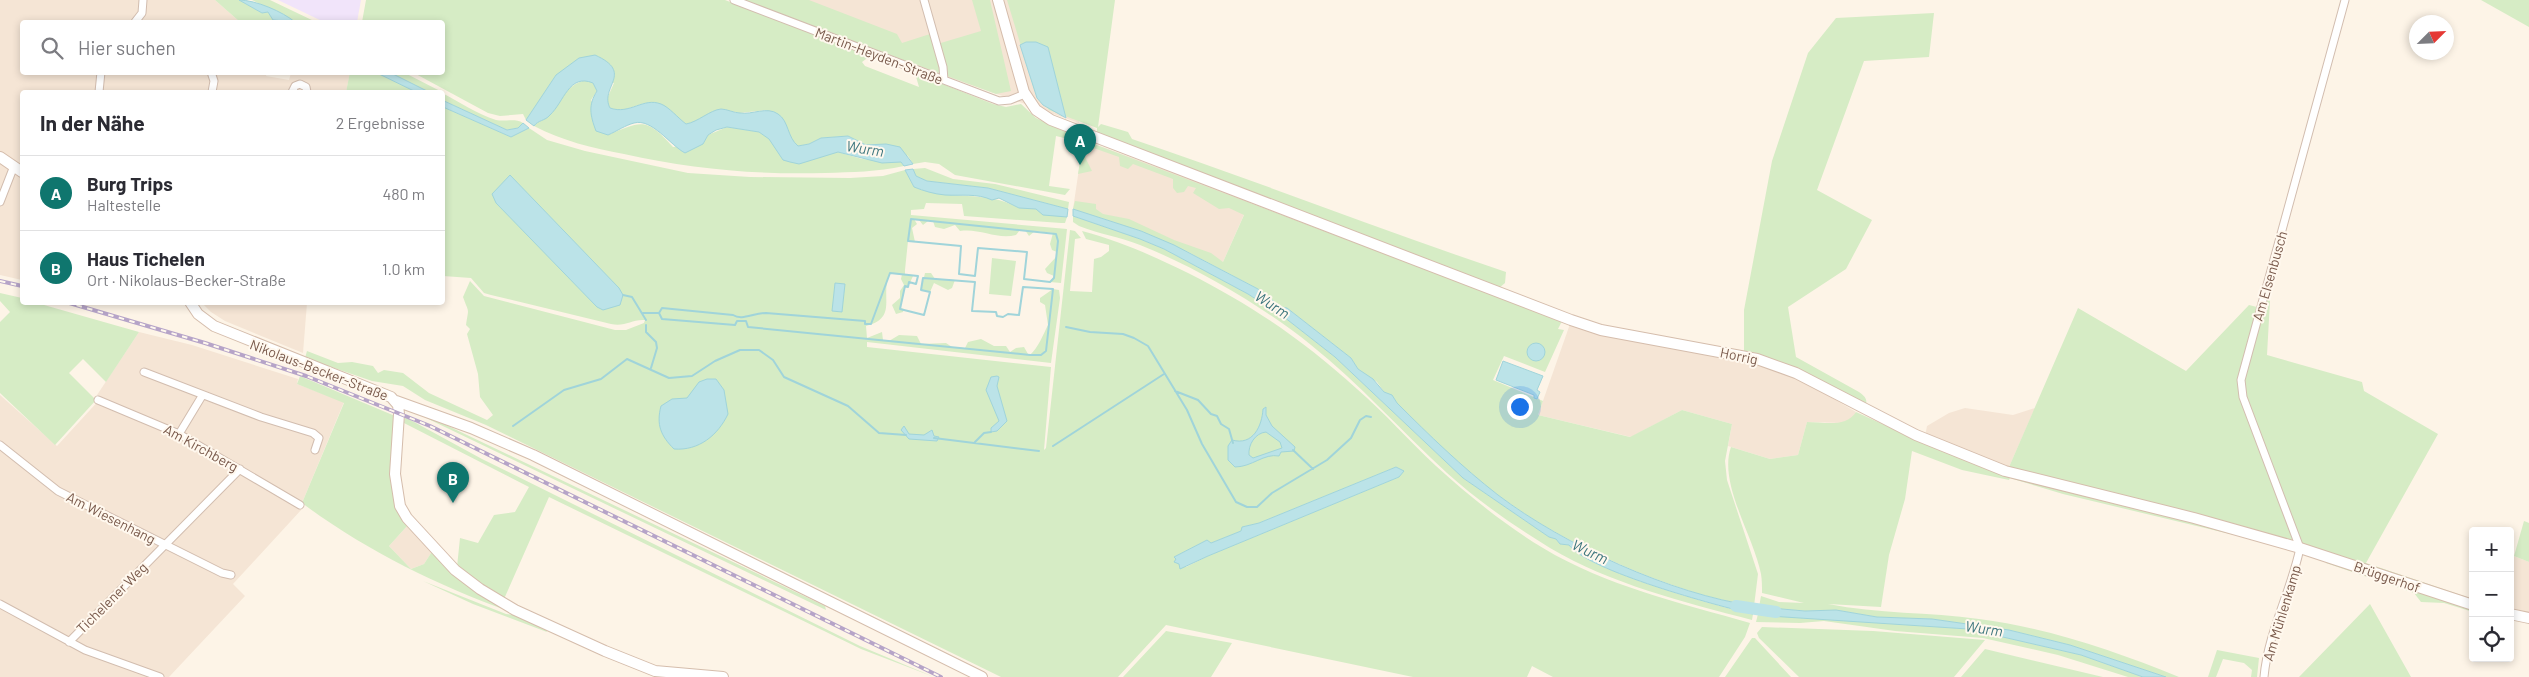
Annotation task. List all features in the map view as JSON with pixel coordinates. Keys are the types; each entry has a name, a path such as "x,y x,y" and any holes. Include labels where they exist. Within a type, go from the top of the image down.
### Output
{"main road":[{"path":"998,0 1025,94"},
{"name":"Horrig","path":"1025,94 1036,110 1051,120 1355,238 1601,330 1757,359 1796,373 1916,435 2005,471 2194,518 2300,548"},
{"path":"0,157 18,169"},
{"name":"Nikolaus-Becker-Straße","path":"192,305 198,314 214,326 391,396 396,401 400,414 395,484 400,506 407,518 454,570 480,589 515,610 611,654 660,672 723,677"},
{"path":"396,401 471,428 533,455 982,677"},
{"name":"Brüggerhof","path":"2300,548 2469,604"},
{"path":"2514,615 2529,618"}],"street":[{"path":"139,20 144,0"},
{"name":"Martin-Heyden-Straße","path":"734,0 1000,101 1010,100 1025,94"},
{"path":"924,0 944,66 944,80"},
{"name":"Am Elsenbusch","path":"2300,548 2243,397 2241,380 2345,0"},
{"path":"98,90 101,75"},
{"path":"212,75 214,81 212,90"},
{"path":"293,90 295,86 300,84 306,87 307,90"},
{"path":"0,202 18,169"},
{"path":"144,372 202,396 313,433 319,438 315,450"},
{"path":"179,434 202,396"},
{"name":"Am Kirchberg","path":"98,400 179,434 300,504"},
{"name":"Am Wiesenhang","path":"0,445 53,488 164,545 222,573 231,575"},
{"name":"Tichelener Weg","path":"69,642 240,469"},
{"name":"Am Mühlenkamp","path":"2264,677 2267,652 2296,572 2300,548"},
{"path":"0,604 69,642 160,677"}],"shaded area":[{"path":"0,0 215,0 238,20 20,20 20,75 266,75 289,80 290,75 350,75 346,90 20,90 20,280 0,275"},
{"path":"278,0 361,0 357,20 320,20"},
{"path":"760,0 1097,0 1079,123 867,48"},
{"path":"1086,141 1250,201 1223,262 1188,252 1141,231 1073,209 1083,142"},
{"path":"204,305 307,305 303,353 225,321"},
{"path":"1570,324 1739,359 1793,375 1856,412 1851,420 1842,423 1807,422 1798,455 1770,459 1728,446 1732,424 1682,410 1631,437 1538,415"},
{"path":"139,332 192,345 298,379 297,384 344,402 302,503 302,509 233,584 245,596 169,677 0,677 0,395 57,446 101,398 97,395"},
{"path":"1965,408 2013,415 2035,408 2009,467 1925,437 1927,426 1949,413"},
{"path":"408,525 433,550 424,564 411,569 389,546"},
{"path":"2514,556 2529,562 2529,615 2514,612"}],"green space":[{"path":"215,0 239,0 262,13 268,12 272,18 277,20 238,20"},
{"path":"252,0 270,0 312,20 291,20"},
{"path":"366,0 725,0 870,56 862,62 865,66 919,87 915,73 993,104 1006,107 1021,104 1036,118 1076,137 1076,141 1056,136 1049,186 1070,189 1065,195 955,175 939,164 925,162 913,164 908,156 886,144 866,145 848,136 821,138 809,144 798,146 791,140 786,125 766,110 740,113 720,109 695,122 686,124 676,117 645,103 620,111 610,108 606,101 614,83 556,75 526,120 523,114 500,116 488,113 418,75 445,75 445,20 362,20"},
{"path":"740,0 809,0 897,34 902,43 930,34 934,45 981,31 972,0 990,0 1011,91 996,94"},
{"path":"1007,0 1115,0 1098,127 1101,124 1128,132 1132,139 1506,272 1505,283 1499,288 1097,133 1097,128 1049,110 1034,89"},
{"path":"2481,0 2529,0 2529,27"},
{"path":"1934,13 1929,57 1864,61 1817,190 1872,220 1846,269 1788,307 1796,357 1859,392 1866,399 1865,408 1744,353 1744,310 1772,161 1808,53 1836,18"},
{"path":"349,75 381,75 412,90 346,90"},
{"path":"395,75 409,75 438,90 425,90"},
{"path":"585,80 593,83 597,91 591,100 608,135 643,124 656,130 673,147 703,144 708,135 727,127 759,132 769,138 783,160 838,152 862,159 901,162 904,166 874,171 825,173 774,173 724,170 674,164 601,149 567,140 534,126 546,117 572,86"},
{"path":"445,95 496,120 523,123 518,128 507,130 445,101"},
{"path":"445,108 511,137 529,128 547,140 585,151 688,173 750,177 850,178 883,176 905,170 914,187 927,191 993,199 1019,208 1036,209 1067,217 1065,223 1061,223 964,216 962,204 926,203 924,209 911,210 911,215 1067,229 1061,283 1050,282 1054,276 1047,273 1045,269 1057,256 1057,252 1052,250 1050,244 1053,233 1035,231 1029,236 1025,230 1020,230 1016,235 1002,236 975,231 960,231 955,225 944,229 935,227 933,221 928,221 923,225 919,220 914,219 917,224 912,228 915,242 908,241 905,270 905,275 913,276 908,287 905,287 900,308 904,309 903,312 896,314 892,305 900,298 900,291 904,285 901,279 902,274 890,273 887,281 885,312 876,322 866,326 867,338 882,332 883,340 889,341 899,335 917,336 921,344 946,343 952,347 965,348 968,342 981,339 994,346 1006,346 1010,352 1016,348 1024,347 1030,355 1038,345 1048,325 1045,305 1040,302 1040,298 1053,289 1059,290 1060,298 1051,363 867,342 867,347 1051,367 1044,450 1046,448 1070,230 1075,231 1081,238 1075,239 1070,291 1092,292 1094,259 1101,257 1109,251 1109,245 1086,239 1082,231 1136,249 1188,273 1212,285 1277,325 1337,371 1461,488 1501,520 1543,548 1592,573 1618,583 1750,623 1745,637 1719,677 1553,677 1532,666 1527,677 1413,677 1166,625 1118,677 1001,677 486,425 425,400 403,386 372,381 305,358 307,351 338,363 352,362 373,366 378,373 384,370 403,373 429,393 487,420 493,415 480,397 478,374 467,334 470,329 466,325 468,310 463,297 470,281 484,296 615,330 626,330 644,323 645,320 616,325 611,324 484,293 471,278 445,276","holes":["1396,467 1403,471 1399,477 1208,556 1186,567 1174,557 1207,540 1211,543 1241,531 1242,527 1259,523"]},
{"path":"1086,141 1562,321 1558,329 1564,330 1545,372 1504,356 1493,380 1543,401 1538,415 1630,437 1682,410 1732,424 1725,461 1727,480 1758,574 1754,606 1722,600 1655,579 1586,548 1554,531 1498,495 1471,473 1421,427 1393,397 1384,392 1377,382 1358,369 1351,358 1287,308 1281,307 1258,289 1188,252 1141,231 1073,209 1075,201 1096,204 1096,209 1103,214 1129,219 1174,240 1211,253 1223,262 1244,215 1229,208 1219,209 1193,193 1196,188 1188,186 1184,192 1177,193 1173,188 1173,179 1133,164 1128,169 1120,166 1119,157 1085,145 1082,151 1092,171 1078,174 1083,142"},
{"path":"925,168 953,179 995,184 1069,202 1068,209 988,188 927,181 916,176 913,169"},
{"path":"1073,216 1164,249 1248,294 1284,317 1335,357 1463,478 1549,537 1556,539 1560,544 1569,545 1580,555 1626,576 1684,596 1753,614 1752,620 1648,591 1598,572 1550,548 1497,513 1459,483 1329,360 1272,316 1206,276 1161,254 1132,242 1079,226 1073,222"},
{"path":"992,258 1016,261 1011,296 989,294"},
{"path":"925,273 931,273 935,279 955,280 952,288 948,290 934,283 930,292 921,290"},
{"path":"0,293 20,298 20,305 44,305 139,332 106,382 83,359 69,373 96,400 55,445 0,393 0,322 10,312 0,301"},
{"path":"2268,295 2270,301 2267,355 2362,382 2364,391 2438,434 2366,563 2469,598 2469,602 2244,527 2009,467 2078,308 2186,371 2249,305 2257,307 2246,350"},
{"path":"300,376 395,416 391,476 408,525 389,546 411,569 350,536 302,503 344,403 297,384"},
{"path":"1856,412 1913,438 2127,504 2289,548 2292,551 2251,539 2063,494 2010,478 2009,480 1962,470 1912,451 1905,499 1889,555 1881,607 1828,604 1866,610 1979,619 2030,628 2106,650 2179,677 2166,677 2070,645 2009,630 1932,619 1877,617 1836,610 1805,611 1759,607 1761,596 1779,602 1804,603 1762,593 1757,559 1729,477 1728,461 1731,447 1770,459 1798,455 1807,422 1841,422 1852,417"},
{"path":"423,414 825,606 826,610 422,416"},
{"path":"405,417 482,459 860,646 934,677 861,649 549,497 504,599 457,567 460,538 478,543 494,515 515,512 529,487 404,423"},
{"path":"2524,521 2529,523 2529,562 2514,556"},
{"path":"433,550 508,611 481,601 411,569 424,564"},
{"path":"2324,559 2469,607 2469,611 2444,603 2421,602 2414,593 2326,563"},
{"path":"423,581 506,614 516,615 547,632 473,604"},
{"path":"2370,604 2411,677 2299,677"},
{"path":"1758,614 1968,629 2081,655 2143,677 2128,677 2058,655 1983,638 1895,631 1824,621 1800,623 1756,622"},
{"path":"1762,627 1873,631 1985,640 1954,677 1799,677 1759,638 1757,633"},
{"path":"1166,631 1232,643 1211,677 1123,677"},
{"path":"1752,638 1755,638 1791,677 1725,677"},
{"path":"1985,649 2103,677 1961,677"},
{"path":"2217,650 2259,658 2257,677 2251,677 2252,670 2244,663 2223,659 2216,677 2208,677"}],"water":[{"path":"239,0 269,7 292,20 273,20 268,12 262,13"},
{"path":"1026,42 1036,42 1048,47 1066,118 1043,105 1037,98 1020,45"},
{"path":"595,55 613,68 614,74 608,100 610,108 617,110 654,102 667,108 686,124 721,109 738,113 769,111 782,117 794,142 798,146 809,144 821,138 848,136 866,145 886,144 900,147 913,164 904,166 901,162 882,163 838,152 799,164 783,160 769,139 759,132 727,127 716,130 708,135 703,144 685,153 647,124 634,123 608,135 596,131 592,120 591,106 597,91 593,83 585,81 573,85 550,115 534,126 526,120 556,75 579,58"},
{"path":"381,75 395,75 425,90 412,90"},
{"path":"445,101 507,130 518,128 523,123 529,128 511,137 445,108"},
{"path":"913,169 916,176 927,181 988,188 1068,209 1067,217 1043,215 1036,209 1019,208 999,198 992,200 975,196 945,195 925,191 914,187 905,170"},
{"path":"510,175 619,288 623,295 620,305 603,310 597,307 496,203 492,194"},
{"path":"1073,209 1141,231 1174,245 1258,289 1281,307 1287,308 1351,358 1358,369 1373,379 1384,392 1392,395 1397,403 1421,427 1498,495 1554,532 1620,565 1654,579 1688,591 1754,606 1753,614 1684,596 1626,576 1601,566 1581,555 1569,545 1560,544 1556,539 1549,537 1463,478 1335,357 1284,317 1248,294 1164,249 1073,216"},
{"path":"835,283 845,284 842,312 832,311"},
{"path":"1536,343 1542,346 1545,352 1542,358 1536,361 1530,358 1527,352 1530,346"},
{"path":"1503,361 1543,376 1537,390 1540,392 1537,399 1534,398 1534,395 1496,380"},
{"path":"991,377 999,377 997,386 1007,421 997,431 991,432 991,428 999,421 986,390"},
{"path":"707,379 716,379 724,390 728,414 719,429 707,440 692,447 674,449 663,435 659,425 661,406 672,399 687,398 699,382"},
{"path":"1266,407 1266,415 1272,426 1295,447 1294,451 1281,452 1279,456 1268,456 1247,465 1235,467 1228,460 1228,446 1232,440 1246,440 1255,433 1261,422 1263,409","holes":["1266,432 1280,442 1282,448 1253,458 1249,455 1253,440 1262,433"]},
{"path":"904,426 909,434 924,435 932,430 934,436 939,437 937,441 909,439 901,430"},
{"path":"1396,467 1404,471 1399,477 1180,569 1179,564 1174,562 1176,559 1174,557 1207,540 1211,543 1241,531 1242,527 1259,523"},
{"path":"1759,607 1805,611 1836,610 1877,617 1932,619 2009,630 2070,645 2166,677 2143,677 2081,655 1968,629 1769,616 1758,614"}],"waterway":[{"path":"911,219 1056,234 1058,241 1054,278 1050,282 1024,279 1027,252 978,248 975,276 959,274 961,246 908,241 911,219"},
{"path":"890,273 918,276 916,284 909,282 908,287 905,286 900,309 924,315 930,292 921,290 923,278 975,282 972,311 996,312 997,316 1003,317 1008,314 1019,315 1023,287 1053,289 1046,351 1041,355 1030,355 748,327 746,321 737,321 735,325 662,319 659,313 662,308 733,315 736,317 766,313 865,321 865,324 871,324 890,273"},
{"path":"623,295 632,297 646,320"},
{"path":"643,313 659,313"},
{"path":"646,325 646,332 656,342 657,348 651,368"},
{"path":"1066,327 1090,332 1123,334 1148,346 1187,410 1202,444 1236,502 1247,507 1257,507 1272,493 1327,460 1351,438 1360,420 1366,416 1371,417"},
{"path":"513,426 564,390 601,379 627,359 669,378 692,376 715,361 740,350 759,350 773,360 784,377 848,406 879,433 906,435"},
{"path":"1053,446 1164,374"},
{"path":"1175,391 1198,400 1211,414 1217,416 1221,424 1229,429 1233,443"},
{"path":"975,442 984,433 991,432"},
{"path":"934,438 1039,451"},
{"path":"1293,450 1313,469"},
{"name":"Wurm","path":"1736,606 1776,612"}],"railway":[{"path":"0,281 20,286"},
{"path":"76,305 205,343 306,376 430,426 941,677"}],"place":[{"name":"Burg Trips","path":"1080,165"},
{"name":"Haus Tichelen","path":"453,503"}]}
